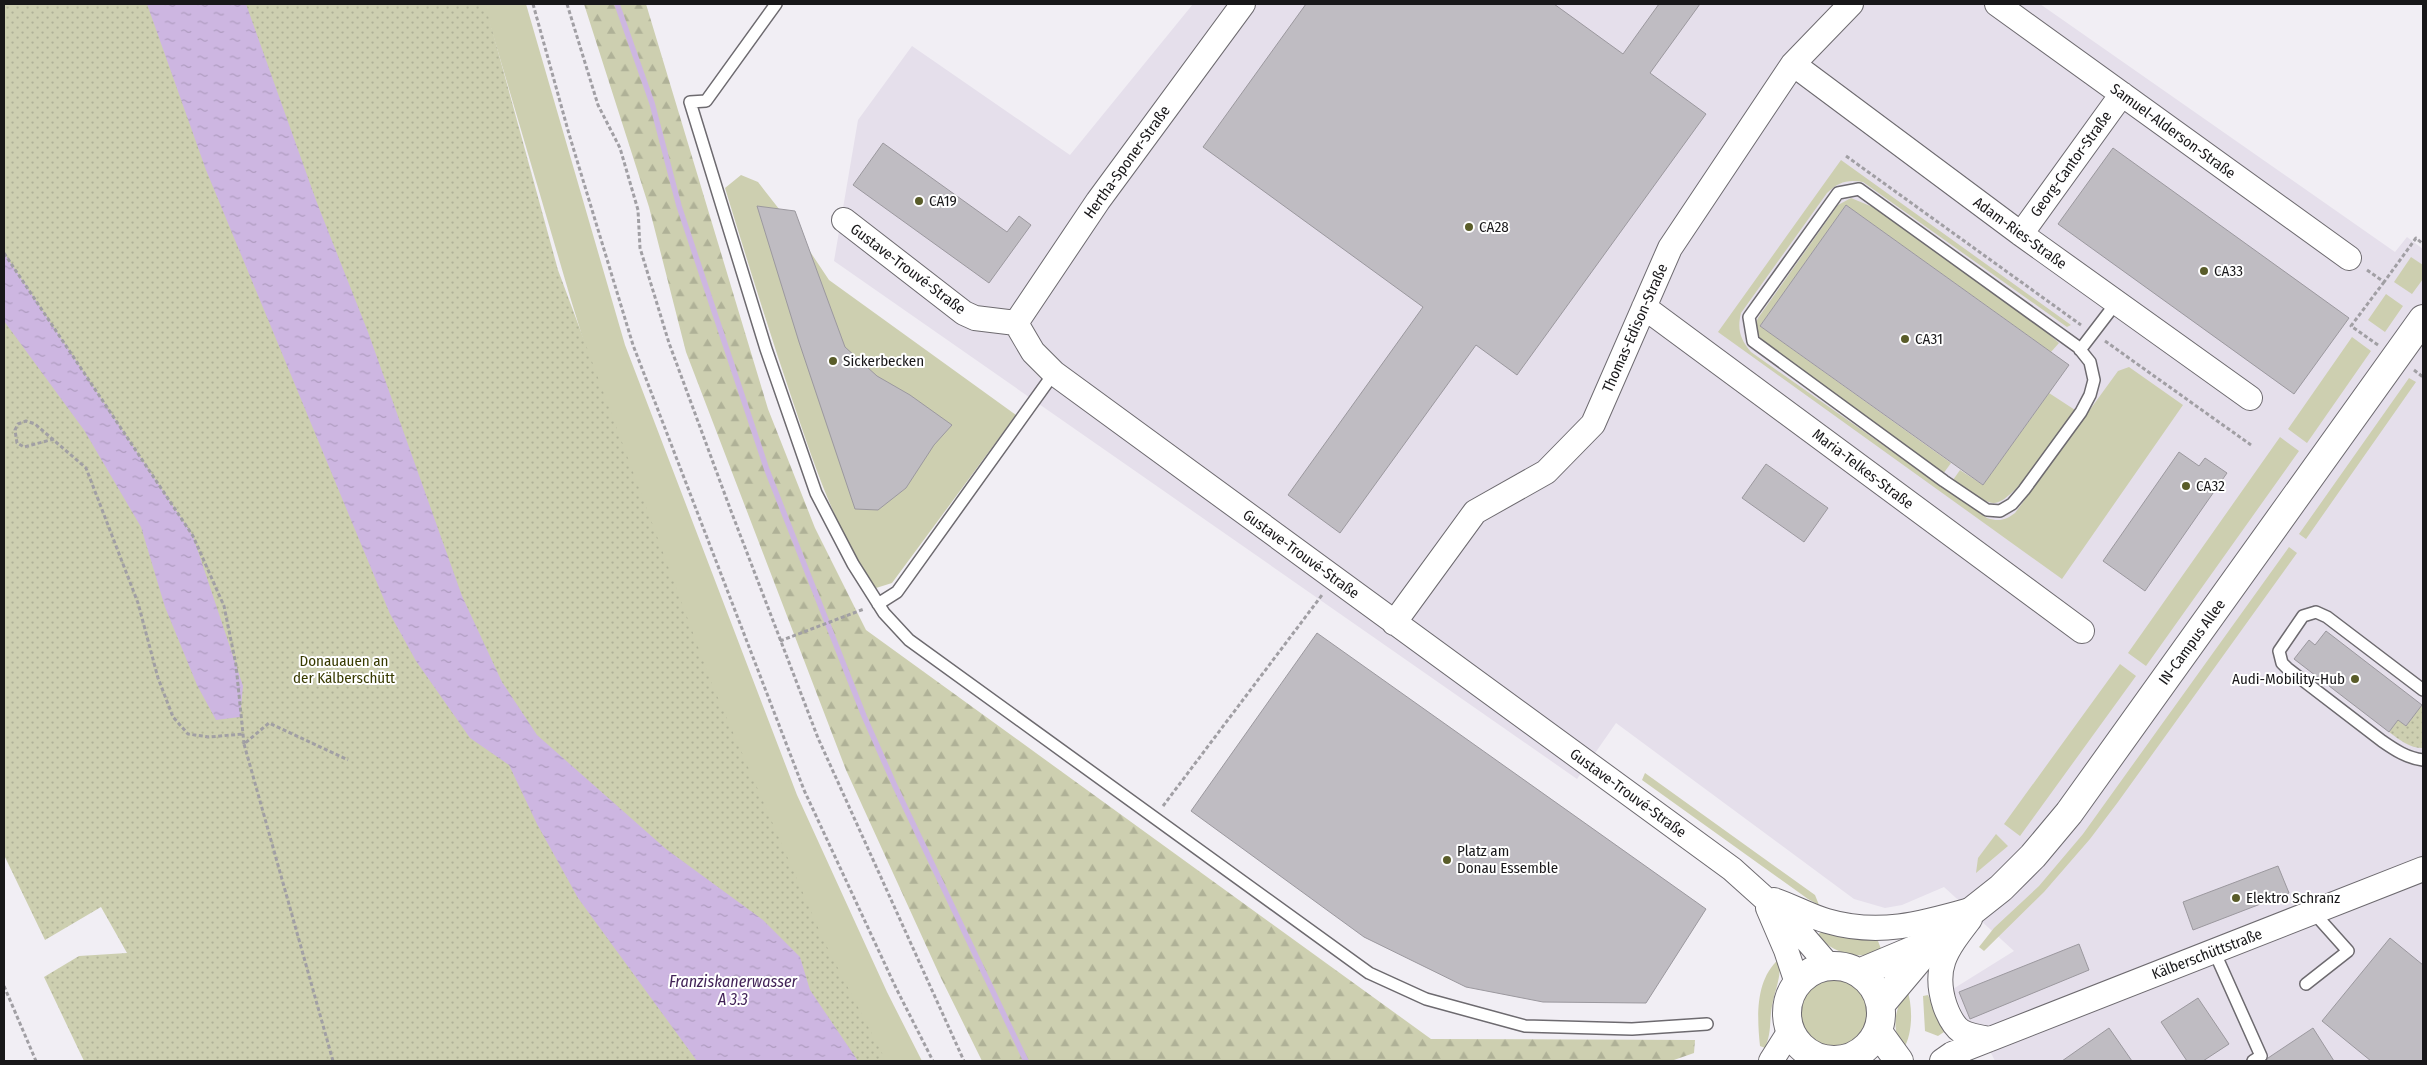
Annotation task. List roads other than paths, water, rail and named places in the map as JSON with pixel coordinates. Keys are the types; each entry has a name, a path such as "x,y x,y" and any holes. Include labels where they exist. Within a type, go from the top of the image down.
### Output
{"street":[{"name":"Hertha-Sponer-Straße","path":"1016,323 1098,201 1243,4"},
{"name":"Thomas-Edison-Straße","path":"1394,624 1475,512 1546,472 1593,424 1670,248 1794,64 1851,4"},
{"name":"Samuel-Alderson-Straße","path":"1997,4 2349,258"},
{"name":"Adam-Ries-Straße","path":"1794,64 2021,234 2250,398"},
{"name":"Georg-Cantor-Straße","path":"2021,234 2122,94"},
{"name":"Gustave-Trouvé-Straße","path":"844,220 964,313 976,318 1016,323 1033,352 1054,373 1394,624 1716,858 1791,922 1830,966"},
{"name":"Maria-Telkes-Straße","path":"1644,307 2082,631"},
{"name":"IN-Campus Allee","path":"1881,1004 1934,941 1979,908 2019,870 2069,813 2422,323"},
{"name":"Kälberschüttstraße","path":"1942,1061 1952,1054 2423,869"},
{"name":"Gustave-Trouvé-Straße","path":"1763,897 1788,905 1824,921 1867,930 1894,929 1923,924 1979,908"},
{"name":"Gustave-Trouvé-Straße","path":"1763,897 1776,923 1797,983"},
{"path":"1979,908 1947,952 1939,975 1939,988 1949,1017 1959,1031 1965,1035 1990,1039"},
{"name":"IN-Campus Allee","path":"1859,972 1934,941"},
{"path":"1830,966 1845,967 1859,972 1877,992 1881,1004 1882,1018 1878,1032 1858,1059 1834,1061 1811,1059 1796,1042 1790,1031 1787,1006 1797,983 1817,969 1830,966"},
{"path":"1772,1061 1790,1031"},
{"path":"1878,1032 1899,1061"}],"lane":[{"path":"776,4 706,101 690,102 766,349 816,493 853,564 878,604 909,640 1155,816 1369,973 1426,999 1525,1026 1632,1029 1707,1024"},
{"path":"1859,188 2080,350 2090,362 2094,380 2090,395 2081,412 2012,504 2000,511 1987,510 1944,481 1752,341 1750,317 1838,192 1859,188"},
{"path":"2080,350 2116,303"},
{"path":"878,604 897,592 1054,373"},
{"path":"2423,690 2327,617 2316,612 2303,616 2279,651 2282,663 2287,668 2382,741 2398,752 2423,760"},
{"path":"2306,984 2348,951 2314,912"},
{"path":"2214,951 2261,1056 2253,1061"}],"water":[{"name":"Franziskanerwasser A 3.3","path":"147,4 246,4 317,203 368,332 462,596 502,682 537,735 666,849 763,920 800,957 810,990 858,1061 697,1061 578,898 537,824 509,765 470,738 416,661 390,614 206,170"},
{"path":"4,253 193,536 243,686 240,717 216,720 197,685 165,607 141,527 84,430 4,321"}],"waterway":[{"path":"617,4 652,103 679,206 767,470 864,716 895,786 1026,1061"}],"place":[{"name":"CA19","path":"919,201"},
{"name":"CA28","path":"1469,227"},
{"name":"CA33","path":"2204,271"},
{"name":"CA31","path":"1905,339"},
{"name":"Sickerbecken","path":"833,361"},
{"name":"CA32","path":"2186,486"},
{"name":"Audi-Mobility-Hub","path":"2355,679"},
{"name":"Platz am Donau Essemble","path":"1447,860"},
{"name":"Elektro Schranz","path":"2236,898"}],"park label":[{"name":"Donauauen an der Kälberschütt","path":"344,670"}]}
